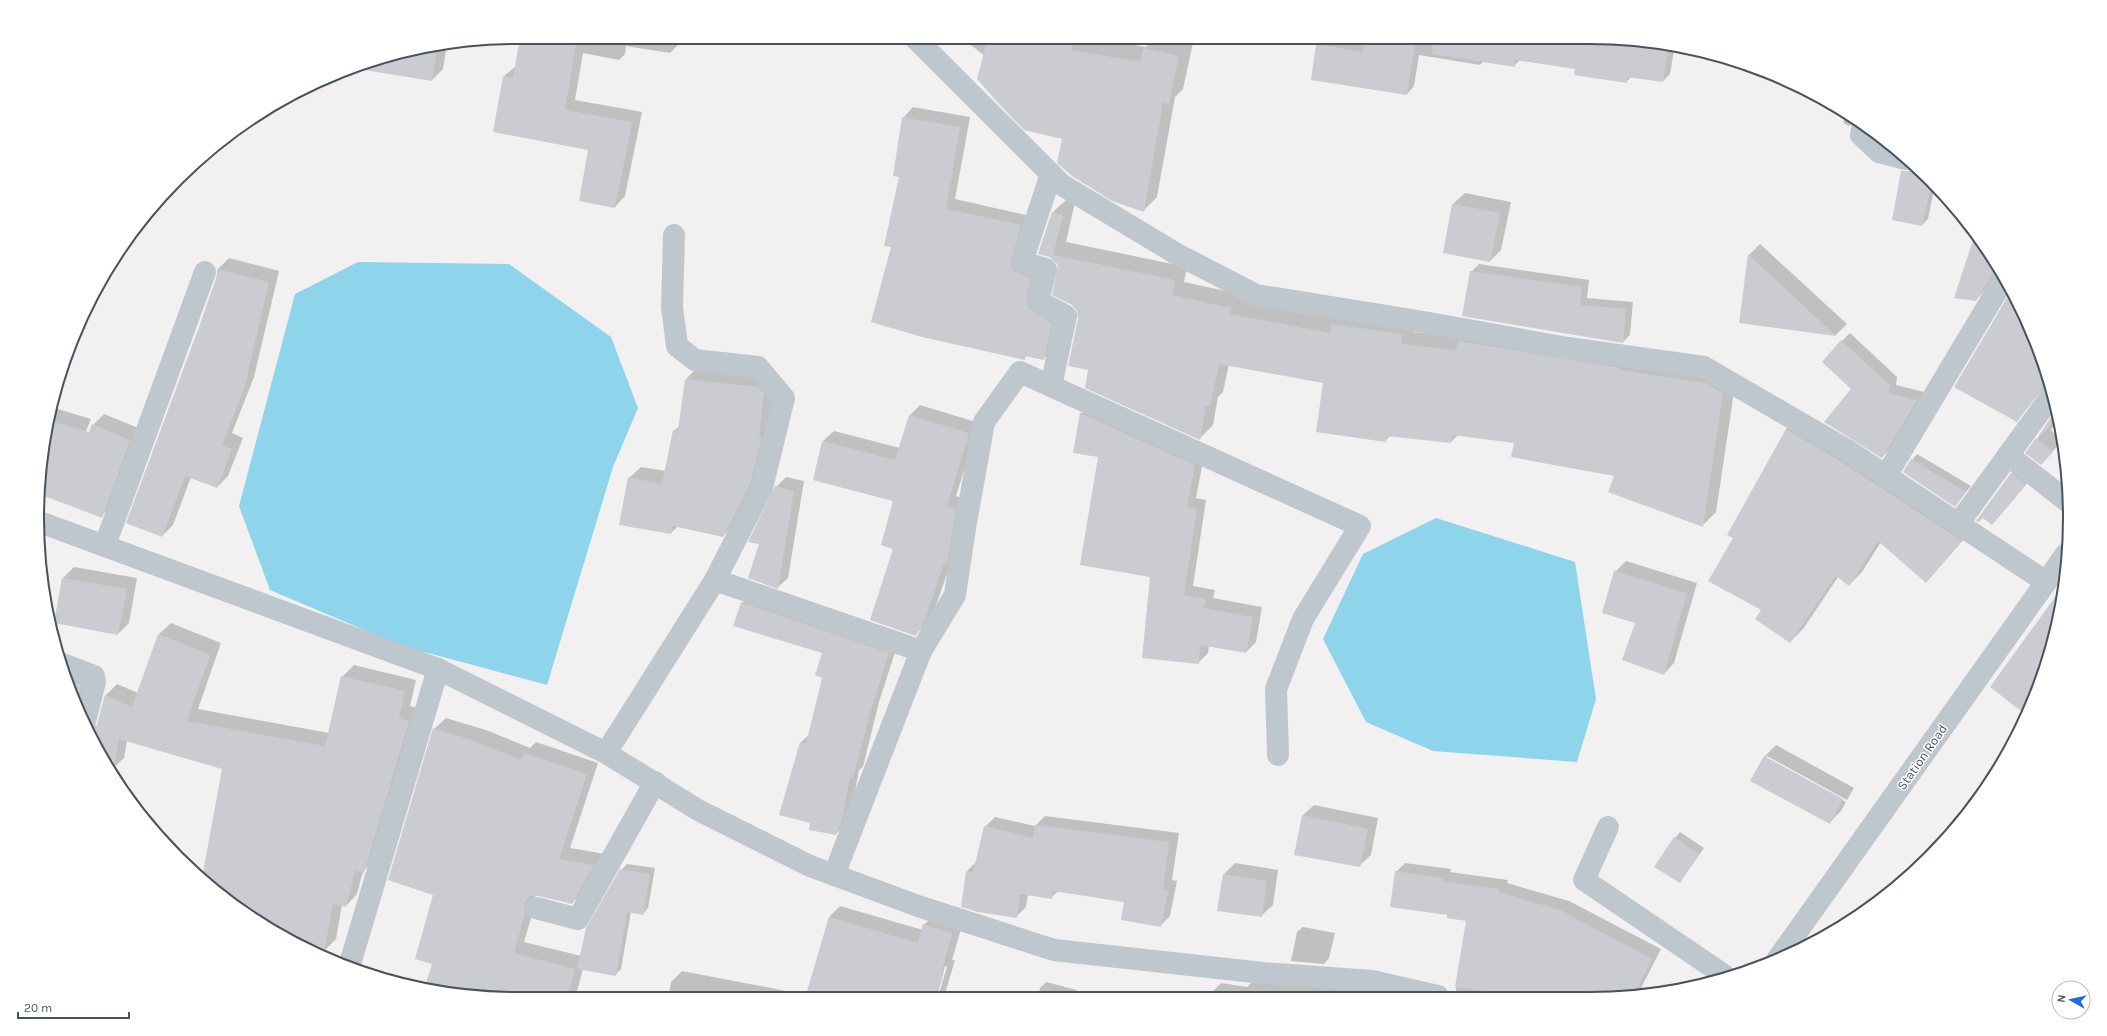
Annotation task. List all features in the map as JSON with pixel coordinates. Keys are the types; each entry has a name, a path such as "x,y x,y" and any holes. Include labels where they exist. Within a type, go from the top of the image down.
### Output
{"street":[{"path":"921,44 1062,184 1176,253 1256,295 1418,321 1568,348 1704,367 1847,450 2046,582"},
{"path":"1862,131 1862,135 1879,152 1895,156"},
{"path":"1051,174 1022,262 1046,269 1038,301 1066,316 1051,386"},
{"path":"606,753 715,580 762,488 784,398 758,367 695,360 677,346 672,307 674,235"},
{"path":"105,545 205,272"},
{"path":"1886,476 2002,286"},
{"path":"834,875 921,650 955,595 965,528 984,422 1020,372 1360,526 1303,619 1276,689 1278,755"},
{"path":"1958,524 2048,400"},
{"path":"2008,455 2062,498"},
{"path":"44,524 438,669 606,753 698,810 810,866 918,906 1054,950 1262,973 1372,981 1420,992"},
{"name":"Station Road","path":"1784,950 2061,561"},
{"path":"715,580 921,650"},
{"path":"68,666 94,676 95,682 87,714"},
{"path":"351,961 438,669"},
{"path":"536,908 578,919 655,782"},
{"path":"1608,827 1584,880 1721,973"}],"water":[{"path":"358,262 509,264 611,337 638,408 613,467 547,685 402,646 270,590 239,506 295,294"},
{"path":"1436,518 1575,562 1596,699 1577,762 1433,751 1366,722 1323,639 1363,554"}],"building":[{"path":"519,44 576,44 565,110 632,122 615,208 579,201 588,150 493,132 503,76 513,78"},
{"path":"986,44 1073,44 1071,50 1140,62 1143,48 1179,56 1169,104 1163,102 1144,212 1112,201 1072,176 1057,163 1062,139 1024,130 977,79"},
{"path":"1316,44 1363,52 1364,44 1415,44 1407,95 1311,80"},
{"path":"1433,44 1589,44 1620,45 1668,51 1663,82 1627,77 1627,83 1574,75 1575,69 1515,60 1515,67 1432,54"},
{"path":"437,51 432,81 364,70 395,60"},
{"path":"902,117 960,127 946,209 1021,225 1010,264 1013,271 1031,278 1026,298 1028,308 1052,323 1044,360 1025,356 1025,360 922,337 871,322 891,247 884,246 899,177 893,176"},
{"path":"1911,170 1930,189 1922,226 1892,220 1901,171"},
{"path":"1452,204 1500,213 1490,262 1443,253"},
{"path":"1052,212 1063,215 1053,255 1175,280 1172,295 1231,308 1230,314 1330,333 1331,324 1402,334 1401,344 1456,350 1458,341 1620,368 1620,370 1706,383 1723,393 1703,527 1608,492 1614,476 1511,457 1514,443 1452,435 1451,443 1387,436 1386,442 1316,432 1323,383 1219,364 1210,406 1206,406 1200,440 1085,388 1088,370 1068,366 1078,319 1077,311 1072,305 1052,295 1058,265 1050,257 1038,254"},
{"path":"1973,240 1994,272 1976,301 1954,298"},
{"path":"1748,254 1836,336 1739,323"},
{"path":"217,269 269,282 244,389 222,445 232,449 217,488 185,476 162,537 126,523 199,327 217,276"},
{"path":"1470,271 1582,287 1580,305 1626,309 1623,343 1462,316"},
{"path":"2008,297 2027,337 2044,386 2017,422 1954,387"},
{"path":"1841,340 1890,385 1888,393 1917,400 1882,458 1824,422 1851,389 1822,362"},
{"path":"685,379 758,387 764,393 759,437 762,437 750,484 723,537 673,526 671,534 619,525 628,477 662,484 673,430 678,430"},
{"path":"1080,413 1195,465 1187,507 1197,509 1184,595 1206,599 1204,608 1253,617 1246,653 1200,645 1199,664 1142,658 1150,577 1080,565 1098,457 1073,453"},
{"path":"909,415 969,433 947,506 956,509 947,564 944,563 925,620 916,636 870,620 893,549 881,545 893,501 813,480 822,441 895,460"},
{"path":"2052,416 2053,421 2041,436 2039,435"},
{"path":"54,422 89,432 92,424 130,440 102,518 45,496 48,456"},
{"path":"1786,429 1840,461 1962,541 1926,583 1878,541 1849,586 1836,576 1790,643 1755,619 1761,610 1708,581 1733,538 1727,535"},
{"path":"2036,438 2053,452 2041,465 2025,453"},
{"path":"1911,459 1966,492 1955,507 1903,472"},
{"path":"2011,473 2026,485 1992,525 1983,518 1979,522 1976,521"},
{"path":"775,486 794,491 778,589 748,578 759,544 748,542"},
{"path":"1614,571 1687,593 1664,675 1622,660 1635,623 1602,613"},
{"path":"62,578 127,589 118,635 56,623 55,618"},
{"path":"2057,595 2047,641 2038,670 2021,711 1990,687"},
{"path":"741,602 889,653 870,713 853,778 850,778 842,819 836,835 809,830 810,823 779,815 800,742 806,744 822,678 815,675 822,653 733,626"},
{"path":"158,634 210,655 187,721 325,746 341,676 405,691 399,718 409,721 364,873 355,870 346,907 333,904 324,950 308,943 255,912 229,894 203,872 222,769 119,739 114,765 94,730 105,695 132,707"},
{"path":"73,682 81,685 78,695"},
{"path":"433,728 474,741 521,760 524,753 587,774 559,859 594,865 572,904 539,896 529,896 524,904 525,913 514,953 575,969 569,992 487,991 426,983 432,964 415,959 433,895 388,880"},
{"path":"1764,756 1843,799 1830,824 1750,781"},
{"path":"1302,815 1368,829 1360,867 1294,855"},
{"path":"1035,825 1169,842 1163,890 1168,890 1161,927 1121,920 1124,902 1053,891 1052,899 1020,894 1017,918 978,912 961,907 966,871 973,872 984,826 1033,838"},
{"path":"1674,837 1699,854 1680,883 1654,867"},
{"path":"620,869 650,874 643,915 627,912 616,976 577,969 586,928"},
{"path":"1395,871 1442,878 1442,881 1499,889 1499,892 1560,910 1652,959 1637,989 1589,992 1488,992 1455,987 1466,921 1447,918 1447,915 1390,907"},
{"path":"1223,874 1267,881 1262,917 1217,911"},
{"path":"829,917 918,943 923,924 952,933 938,992 807,992"}]}
